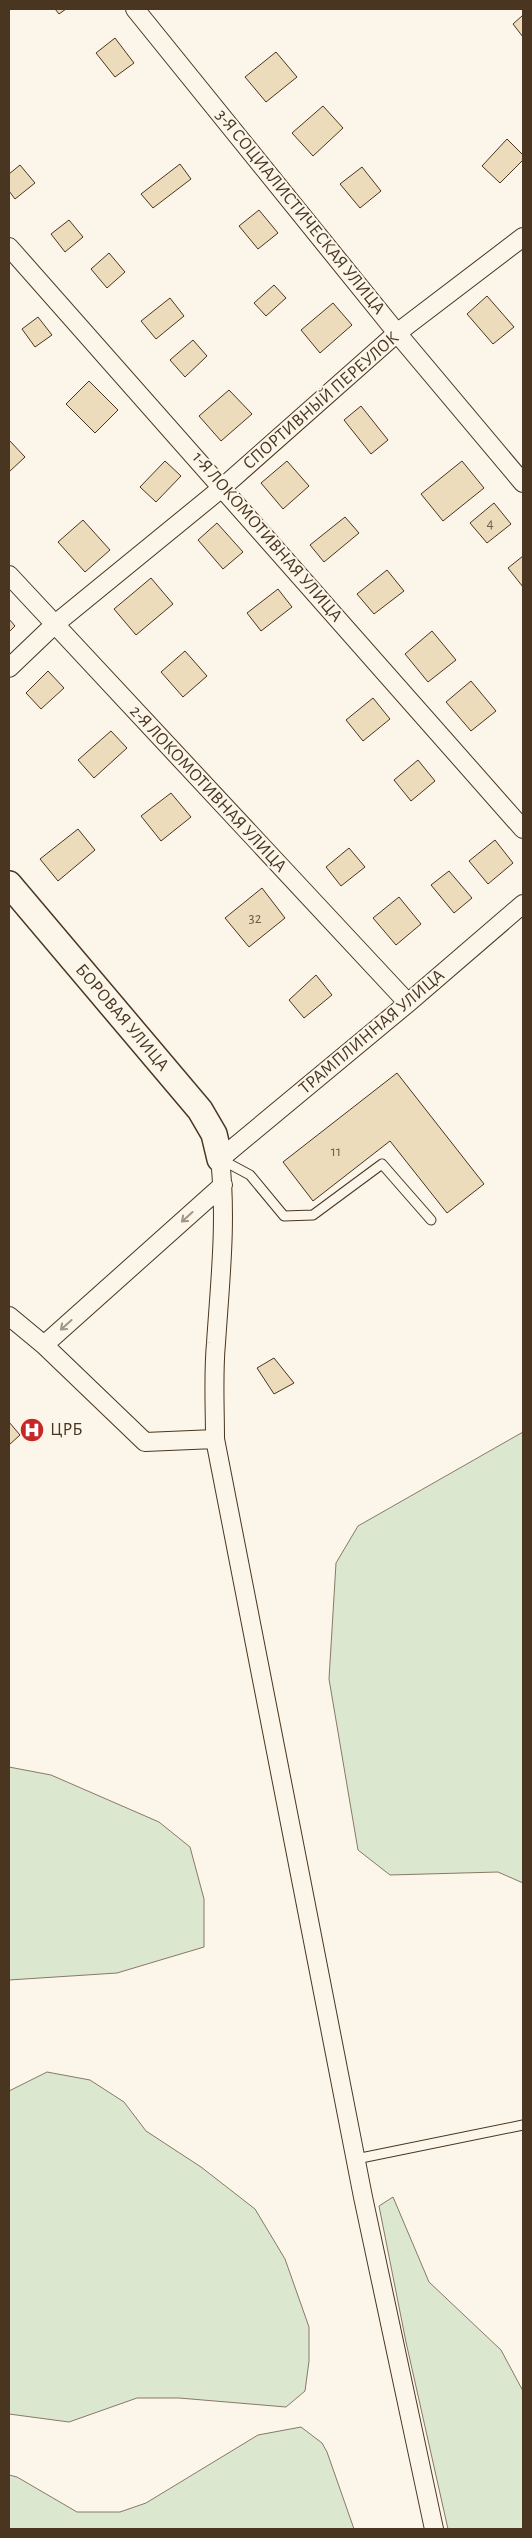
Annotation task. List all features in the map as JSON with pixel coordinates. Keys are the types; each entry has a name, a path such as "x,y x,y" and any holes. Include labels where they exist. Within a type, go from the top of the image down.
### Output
{"street":[{"name":"3-Я СОЦИАЛИСТИЧЕСКАЯ УЛИЦА","path":"135,9 397,333 523,483"},
{"name":"СПОРТИВНЫЙ ПЕРЕУЛОК","path":"9,668 54,625 223,487 397,333 523,237"},
{"name":"1-Я ЛОКОМОТИВНАЯ УЛИЦА","path":"9,246 523,829"},
{"name":"2-Я ЛОКОМОТИВНАЯ УЛИЦА","path":"9,575 408,1004"},
{"name":"БОРОВАЯ УЛИЦА","path":"9,884 200,1110 214,1134 220,1159"},
{"name":"ТРАМПЛИННАЯ УЛИЦА","path":"220,1159 408,1004 523,904"},
{"path":"220,1159 223,1185 222,1260 215,1345 215,1439 356,2159 434,2529"},
{"path":"44,1345 223,1185"},
{"path":"9,1316 44,1345 145,1442 215,1439"}],"lane":[{"path":"220,1159 250,1175 284,1216 313,1215 382,1164 431,1220"},
{"path":"356,2159 523,2125"}],"green space":[{"path":"523,1432 523,1883 498,1872 390,1875 358,1850 329,1679 336,1563 358,1526"},
{"path":"9,1767 51,1775 159,1822 190,1847 204,1899 204,1947 117,1973 9,1980"},
{"path":"47,2072 90,2080 124,2102 146,2131 201,2167 255,2209 285,2259 309,2327 309,2361 305,2391 286,2407 179,2398 137,2398 69,2422 9,2414 9,2091"},
{"path":"393,2197 429,2282 501,2350 523,2391 523,2529 448,2529 406,2342 379,2206"},
{"path":"301,2427 322,2443 327,2452 354,2529 9,2529 9,2475 17,2477 77,2512 120,2512 146,2503 258,2435"}],"building":[{"path":"55,9 66,9 59,14"},
{"path":"523,15 523,37 513,24"},
{"path":"115,38 134,63 115,77 96,53"},
{"path":"276,52 297,77 266,102 245,77"},
{"path":"323,106 343,128 313,156 292,133"},
{"path":"507,139 523,155 523,160 500,183 482,166"},
{"path":"180,164 191,179 153,208 141,194"},
{"path":"20,165 35,183 15,199 9,191 9,174"},
{"path":"362,167 381,191 360,208 340,184"},
{"path":"259,210 278,233 258,249 239,226"},
{"path":"69,220 83,237 65,252 51,234"},
{"path":"109,253 125,272 107,288 91,269"},
{"path":"274,285 286,298 266,316 254,303"},
{"path":"487,296 514,327 493,344 467,314"},
{"path":"170,298 184,316 156,339 141,321"},
{"path":"333,303 352,325 320,353 301,330"},
{"path":"38,317 52,335 35,347 22,329"},
{"path":"193,340 207,356 185,377 170,360"},
{"path":"89,381 118,410 95,433 66,404"},
{"path":"229,390 252,414 221,441 199,416"},
{"path":"361,406 388,440 371,454 344,420"},
{"path":"9,440 25,457 9,472"},
{"path":"165,461 181,476 156,502 140,487"},
{"path":"287,461 309,486 283,509 261,483"},
{"path":"462,461 484,488 443,521 421,494"},
{"path":"494,503 511,524 487,543 470,523"},
{"path":"345,517 359,533 324,562 310,545"},
{"path":"83,520 110,550 85,572 58,542"},
{"path":"217,523 243,552 223,569 198,540"},
{"path":"523,556 523,587 508,568"},
{"path":"387,570 404,591 374,614 357,594"},
{"path":"151,578 173,604 136,635 114,609"},
{"path":"278,589 292,607 261,631 247,613"},
{"path":"9,619 15,626 9,632"},
{"path":"432,631 456,660 428,682 405,654"},
{"path":"185,651 207,676 183,697 161,672"},
{"path":"48,671 64,688 41,709 26,693"},
{"path":"471,681 496,711 471,731 446,702"},
{"path":"373,698 390,719 363,741 346,720"},
{"path":"111,731 127,748 94,778 78,760"},
{"path":"418,760 435,781 411,801 394,780"},
{"path":"171,793 191,817 161,841 141,816"},
{"path":"78,829 95,850 58,881 40,859"},
{"path":"495,840 513,863 488,884 469,861"},
{"path":"349,848 365,867 341,886 326,867"},
{"path":"449,871 472,898 454,913 431,885"},
{"path":"262,888 285,918 249,947 225,918"},
{"path":"399,897 421,924 396,945 373,918"},
{"path":"316,975 332,995 304,1018 289,1000"},
{"path":"397,1073 484,1184 447,1213 390,1141 313,1201 283,1162"},
{"path":"274,1358 294,1383 274,1394 257,1368"},
{"path":"9,1422 20,1435 9,1445"}],"place":[{"name":"ЦРБ","path":"32,1430"}]}
